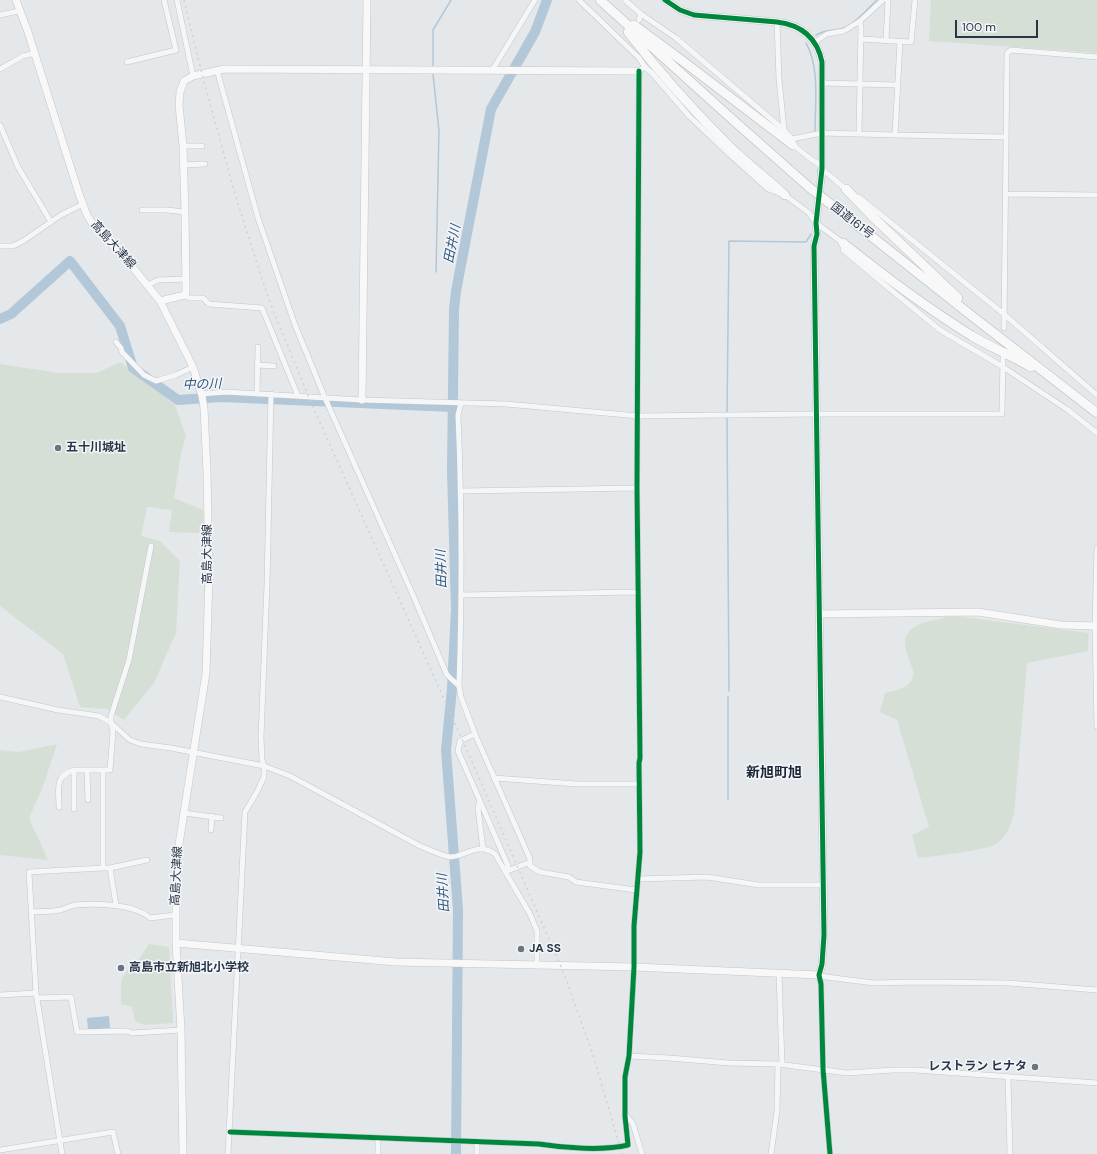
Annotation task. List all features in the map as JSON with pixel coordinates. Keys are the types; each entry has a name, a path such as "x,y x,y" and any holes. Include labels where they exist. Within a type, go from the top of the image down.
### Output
{"highway":[{"name":"国道161号","path":"600,0 810,188 1097,413"},
{"path":"612,12 657,41 793,142"},
{"path":"612,12 677,92 728,145 785,195"},
{"path":"846,190 952,294 1038,362 1060,384"},
{"path":"843,243 881,274 944,318 974,337 1060,384"}],"street":[{"name":"高島大津線","path":"16,0 35,53 83,204 92,223 130,264 160,301 192,367 202,397 205,427 209,543 206,673 179,844 176,915 176,943 181,1030 183,1154"},
{"path":"128,62 176,50 164,0"},
{"path":"177,0 193,76"},
{"path":"362,400 367,0"},
{"path":"493,70 535,0"},
{"path":"230,1132 378,1139 539,1144 554,1147 616,1148 628,1145 624,1077 628,1056 634,967 636,890 640,852 637,488 642,69 639,57 579,0"},
{"path":"625,0 640,14 676,38 784,130 793,142 846,190 856,195 1005,315 1097,395"},
{"path":"665,0 680,10 694,15 785,23 801,29 816,42 822,62 822,168 816,223 817,234 814,246 824,885 824,935 822,964 819,975 821,984 823,1069 830,1154"},
{"path":"816,42 827,34 844,31 860,21 883,0"},
{"path":"886,41 888,0"},
{"path":"861,39 911,42 915,0 908,0"},
{"path":"0,15 19,11"},
{"path":"639,20 640,14"},
{"path":"859,134 860,21"},
{"path":"777,22 779,78 784,130"},
{"path":"895,135 900,42"},
{"path":"1004,328 1007,53 1011,50 1097,57"},
{"path":"0,69 23,56 35,53"},
{"path":"185,294 186,279 183,146 179,105 180,92 184,81 193,76 224,69 642,69 652,73 690,116 723,149 768,189 785,195 810,213 816,223 843,243 843,250 940,330 1003,367 1068,410 1097,434"},
{"path":"217,70 258,218 295,325 325,398 410,587 447,675 458,685"},
{"path":"823,83 897,85"},
{"path":"0,125 18,167 51,222"},
{"path":"793,142 822,133 1006,137"},
{"path":"183,146 202,146"},
{"path":"183,165 205,164"},
{"path":"1006,194 1097,195"},
{"path":"0,246 12,246 23,241 61,215 83,204"},
{"path":"142,210 185,212"},
{"path":"148,285 158,280 186,279"},
{"path":"185,294 189,298 203,298 209,304 262,308 298,396"},
{"path":"160,301 185,294"},
{"path":"116,342 121,348 122,352 144,375 156,381 176,375 192,367"},
{"path":"257,394 258,347"},
{"path":"202,397 226,392 362,400 506,404 638,416 1002,414 1004,358"},
{"path":"258,365 274,366"},
{"path":"228,1154 239,948 244,812 258,792 264,777 261,737 267,591 271,394"},
{"path":"461,403 458,414 462,491 462,595 458,685 461,697 475,734 530,862 530,866 540,872 569,877 576,882 636,890"},
{"path":"462,491 637,488"},
{"path":"59,807 58,783 61,778 74,770 110,770 113,732 111,716 129,660 151,546"},
{"path":"1097,548 1097,727"},
{"path":"462,595 637,592"},
{"path":"819,614 978,612 1061,625 1096,626"},
{"path":"0,698 58,710 99,716 111,723 130,740 141,744 264,766 290,776 420,846 436,853 452,857 483,849 489,850 496,854 530,914 537,931 537,966"},
{"path":"475,734 460,741 458,751 508,866 506,872"},
{"path":"74,770 74,809"},
{"path":"88,770 88,800"},
{"path":"103,868 104,770"},
{"path":"494,778 577,784 639,784"},
{"path":"480,801 478,808 483,849"},
{"path":"184,812 221,818"},
{"path":"211,830 212,816"},
{"path":"62,1154 36,996 29,872 110,868 147,860"},
{"path":"506,872 530,862"},
{"path":"110,868 116,905"},
{"path":"638,878 707,877 759,885 824,885"},
{"path":"32,912 61,910 76,905 116,905 125,906 150,918 176,915"},
{"path":"176,943 396,962 634,967 819,975 874,982 1008,983 1097,990"},
{"path":"771,1154 777,1111 780,1064 779,974"},
{"path":"0,995 71,997 77,1032 127,1031 132,1033 181,1030"},
{"path":"628,1056 729,1063 780,1064 847,1073 915,1070 1097,1083"},
{"path":"1008,1077 1010,1154"},
{"path":"625,1113 633,1124 642,1154"},
{"path":"0,1150 113,1132 118,1154"},
{"path":"378,1139 378,1154"},
{"path":"477,1142 477,1154"}],"shaded area":[{"path":"931,0 1097,0 1097,53 929,41"},
{"path":"120,362 175,405 186,435 181,454 174,498 203,510 204,533 169,532 172,510 147,507 141,536 160,541 180,561 176,633 154,683 124,720 107,709 80,707 63,654 0,606 0,364 59,373 97,373"},
{"path":"949,617 962,617 1089,633 1088,651 1027,663 1014,815 1005,836 994,845 985,848 918,858 912,835 929,827 897,720 880,712 885,693 904,688 910,682 914,673 905,646 906,636 910,630 929,621"},
{"path":"57,744 42,789 29,818 48,860 0,855 0,750 19,752"},
{"path":"149,944 169,947 173,1023 145,1025 135,1021 132,1007 121,1004 121,980 128,969 137,962"}],"water":[{"path":"109,1016 110,1028 88,1030 87,1018"}],"waterway":[{"path":"433,67 433,30 451,0"},
{"name":"田井川","path":"456,1154 458,910 446,750 452,689 456,609 452,470 454,310 456,291 491,109 535,32 547,0"},
{"path":"816,35 845,27 860,17 877,0"},
{"path":"806,43 813,63 815,75 815,132"},
{"path":"433,74 439,131 436,272"},
{"path":"818,169 818,176"},
{"path":"727,413 729,241 806,242 811,234"},
{"name":"中の川","path":"0,319 11,314 70,261 120,326 133,368 178,400 221,397 452,407"},
{"path":"727,417 729,691"},
{"path":"728,697 728,799"}],"railway":[{"path":"184,0 204,82 235,194 274,313 313,407 466,748 565,976 593,1055 622,1154"}],"cycle path":[{"path":"665,0 680,10 694,15 777,22 793,26 800,29 812,39 820,53 822,62 822,169 816,223 817,234 814,246 824,935 822,964 819,975 821,984 823,1069 830,1154"},
{"path":"230,1132 539,1144 584,1148 607,1148 628,1145 625,1116 625,1077 629,1056 634,967 634,926 640,852 637,488 639,71"}],"place":[{"name":"五十川城址","path":"58,448"},
{"name":"JA SS","path":"521,949"},
{"name":"高島市立新旭北小学校","path":"121,968"},
{"name":"レストラン ヒナタ","path":"1035,1067"}],"district":[{"name":"新旭町旭","path":"774,773"}]}
